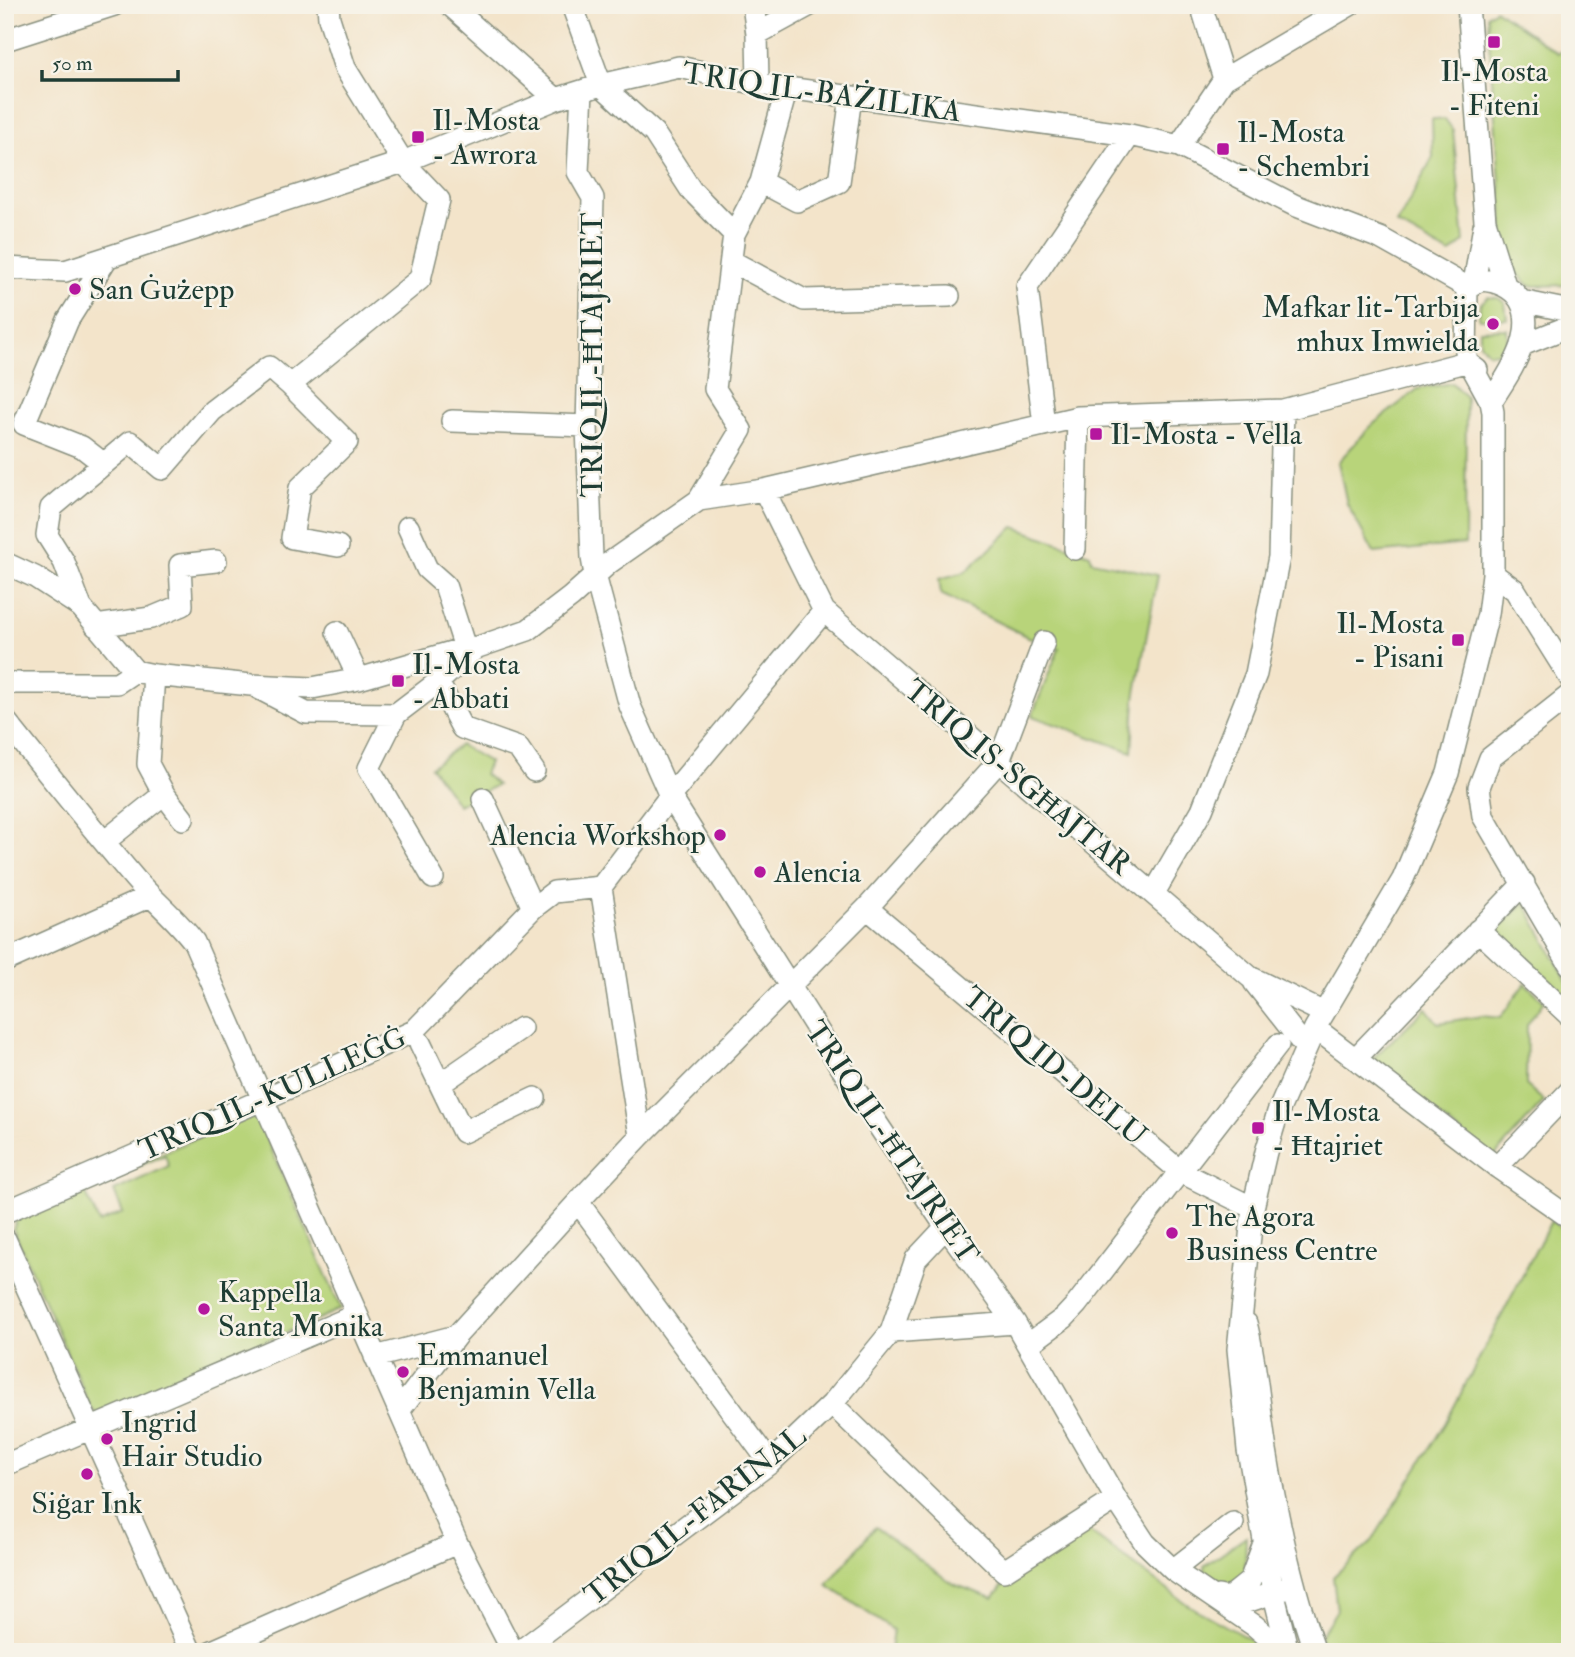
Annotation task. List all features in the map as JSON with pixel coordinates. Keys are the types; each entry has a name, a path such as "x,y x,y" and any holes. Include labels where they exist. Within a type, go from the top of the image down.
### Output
{"street":[{"path":"5,40 114,5"},
{"path":"290,385 420,279 439,200 403,162 345,68 329,18 328,5"},
{"path":"450,5 556,99"},
{"name":"TRIQ IL-ĦTAJRIET","path":"572,5 592,88 578,172 593,198 587,426 608,621 619,659"},
{"path":"753,5 757,34 758,84"},
{"path":"725,76 744,60 757,34 810,5"},
{"path":"1201,5 1224,79"},
{"path":"1179,146 1224,79 1350,5"},
{"path":"1468,5 1485,221 1505,285 1521,301 1526,322 1522,345 1491,402"},
{"name":"TRIQ IL-BAŻILIKA","path":"5,268 65,271 403,162 556,99 679,68 758,84 1130,135 1179,146 1294,205 1380,238 1471,285"},
{"path":"592,88 654,133 691,190 734,234"},
{"path":"5,683 117,683 144,673 251,685 312,688 359,679 528,630 602,569 699,500 741,430 715,389 734,234 761,182 787,88"},
{"path":"761,182 797,201 839,182 851,97"},
{"path":"1044,425 1027,287 1130,135"},
{"path":"1315,1652 1264,1545 1248,1450 1238,1349 1253,1208 1265,1152 1278,1112 1306,1048 1403,879 1448,773 1488,614 1493,574 1491,402 1470,366 1471,285 1485,221"},
{"path":"104,464 82,447 24,424 68,320 107,258"},
{"path":"731,261 804,300 949,296"},
{"path":"65,271 68,320"},
{"path":"1471,285 1481,279 1505,285"},
{"path":"1521,301 1570,311"},
{"path":"1522,345 1570,326"},
{"path":"699,500 764,490 1078,417 1283,410 1470,366 1495,372 1511,367"},
{"path":"183,818 164,794 148,764 144,673 96,626 81,607 64,562 47,535 51,508 130,442 162,470 212,411 269,367 347,442 300,488 292,538 338,546"},
{"path":"1154,893 1202,810 1256,674 1279,557 1283,410"},
{"path":"1074,549 1078,417"},
{"path":"452,421 587,426"},
{"name":"TRIQ IS-SGĦAJTAR","path":"764,490 824,611 1250,977 1320,1021 1356,1058 1497,1167 1570,1218"},
{"path":"408,527 427,569 445,584 471,647"},
{"path":"96,626 151,618 182,605 180,565 216,561"},
{"path":"5,563 35,577 81,607"},
{"name":"TRIQ IL-ĦTAJRIET","path":"602,569 630,706 670,796 946,1227 1015,1323 1116,1499 1145,1543 1173,1570 1248,1612 1289,1596"},
{"path":"1493,574 1515,590 1570,678"},
{"path":"571,597 608,621"},
{"path":"640,1136 601,887 670,796 824,611"},
{"path":"337,632 359,679"},
{"path":"399,1411 456,1336 578,1202 867,908 999,761 1044,642"},
{"path":"433,878 369,768 396,714 439,682 471,647"},
{"path":"439,682 463,727 518,748 534,772"},
{"path":"251,685 306,713 396,714"},
{"path":"1570,695 1490,758 1479,787 1483,816 1570,965"},
{"path":"5,720 104,842 194,942 457,1543 513,1652"},
{"path":"104,842 164,794"},
{"path":"483,799 533,908"},
{"path":"1356,1058 1524,883"},
{"name":"TRIQ IL-KULLEĠĠ","path":"5,1212 414,1031 533,908 554,892 601,887"},
{"path":"5,961 150,896"},
{"name":"TRIQ ID-DELU","path":"867,908 1181,1172 1253,1208"},
{"path":"1478,930 1570,1016"},
{"path":"1250,977 1306,1048"},
{"path":"440,1084 521,1028"},
{"path":"420,1043 463,1132 536,1098"},
{"path":"1028,1345 1064,1318 1077,1304 1278,1045"},
{"path":"1497,1167 1570,1091"},
{"path":"578,1202 770,1463"},
{"name":"TRIQ IL-FARINAL","path":"519,1652 770,1463 832,1404 891,1332 916,1259 946,1227"},
{"path":"5,1239 191,1652"},
{"path":"1242,1308 1252,1347 1289,1596 1287,1652"},
{"path":"5,1465 356,1315"},
{"path":"891,1332 1015,1323"},
{"path":"375,1357 456,1336"},
{"path":"832,1404 1004,1571 1116,1499"},
{"path":"1173,1570 1233,1523"},
{"path":"210,1652 457,1543"},
{"path":"1223,1600 1250,1581 1264,1545"},
{"name":"TRIQ IL-ĦTAJRIET","path":"1223,1600 1287,1652"}],"green space":[{"path":"1495,9 1558,53 1570,47 1570,285 1530,286 1514,269 1505,250 1487,15"},
{"path":"1432,119 1445,119 1453,130 1464,242 1450,254 1397,224 1433,157"},
{"path":"1488,297 1498,298 1505,303 1507,319 1479,319 1480,304"},
{"path":"1507,329 1508,343 1500,352 1489,353 1480,344 1480,330"},
{"path":"1452,383 1466,397 1465,544 1374,553 1347,504 1338,462 1372,425 1418,389"},
{"path":"1014,527 1090,554 1092,561 1158,575 1135,698 1132,752 1032,716 1059,648 1026,636 941,594 939,579 965,572"},
{"path":"460,745 489,762 484,774 497,785 458,805 431,767"},
{"path":"1525,903 1570,987 1570,1003 1492,934"},
{"path":"1525,983 1544,1001 1527,1025 1526,1085 1544,1101 1493,1158 1369,1062 1426,1008 1438,1023 1482,1016 1500,1018"},
{"path":"255,1112 341,1309 97,1415 91,1408 13,1229 18,1217","holes":["165,1155 169,1166 114,1191 123,1213 99,1223 84,1189"]},
{"path":"1551,1221 1570,1234 1570,1652 1326,1652 1320,1636 1337,1610 1333,1577 1372,1541 1446,1422"},
{"path":"875,1527 953,1584 993,1598 1006,1582 1087,1530 1188,1605 1258,1644 1266,1652 894,1652 890,1650 893,1630 827,1585"},
{"path":"1246,1536 1245,1575 1228,1584 1205,1573 1204,1566"}],"place":[{"name":"Il-Mosta - Fiteni","path":"1494,42"},
{"name":"Il-Mosta - Awrora","path":"418,137"},
{"name":"Il-Mosta - Schembri","path":"1223,149"},
{"name":"San Ġużepp","path":"75,289"},
{"name":"Mafkar lit-Tarbija mhux Imwielda","path":"1493,324"},
{"name":"Il-Mosta - Vella","path":"1096,434"},
{"name":"Il-Mosta - Pisani","path":"1458,640"},
{"name":"Il-Mosta - Abbati","path":"398,681"},
{"name":"Alencia Workshop","path":"720,835"},
{"name":"Alencia","path":"760,872"},
{"name":"Il-Mosta - Ħtajriet","path":"1258,1128"},
{"name":"The Agora Business Centre","path":"1172,1233"},
{"name":"Kappella Santa Monika","path":"204,1309"},
{"name":"Emmanuel Benjamin Vella","path":"403,1372"},
{"name":"Ingrid Hair Studio","path":"107,1439"},
{"name":"Siġar Ink","path":"87,1474"}]}
